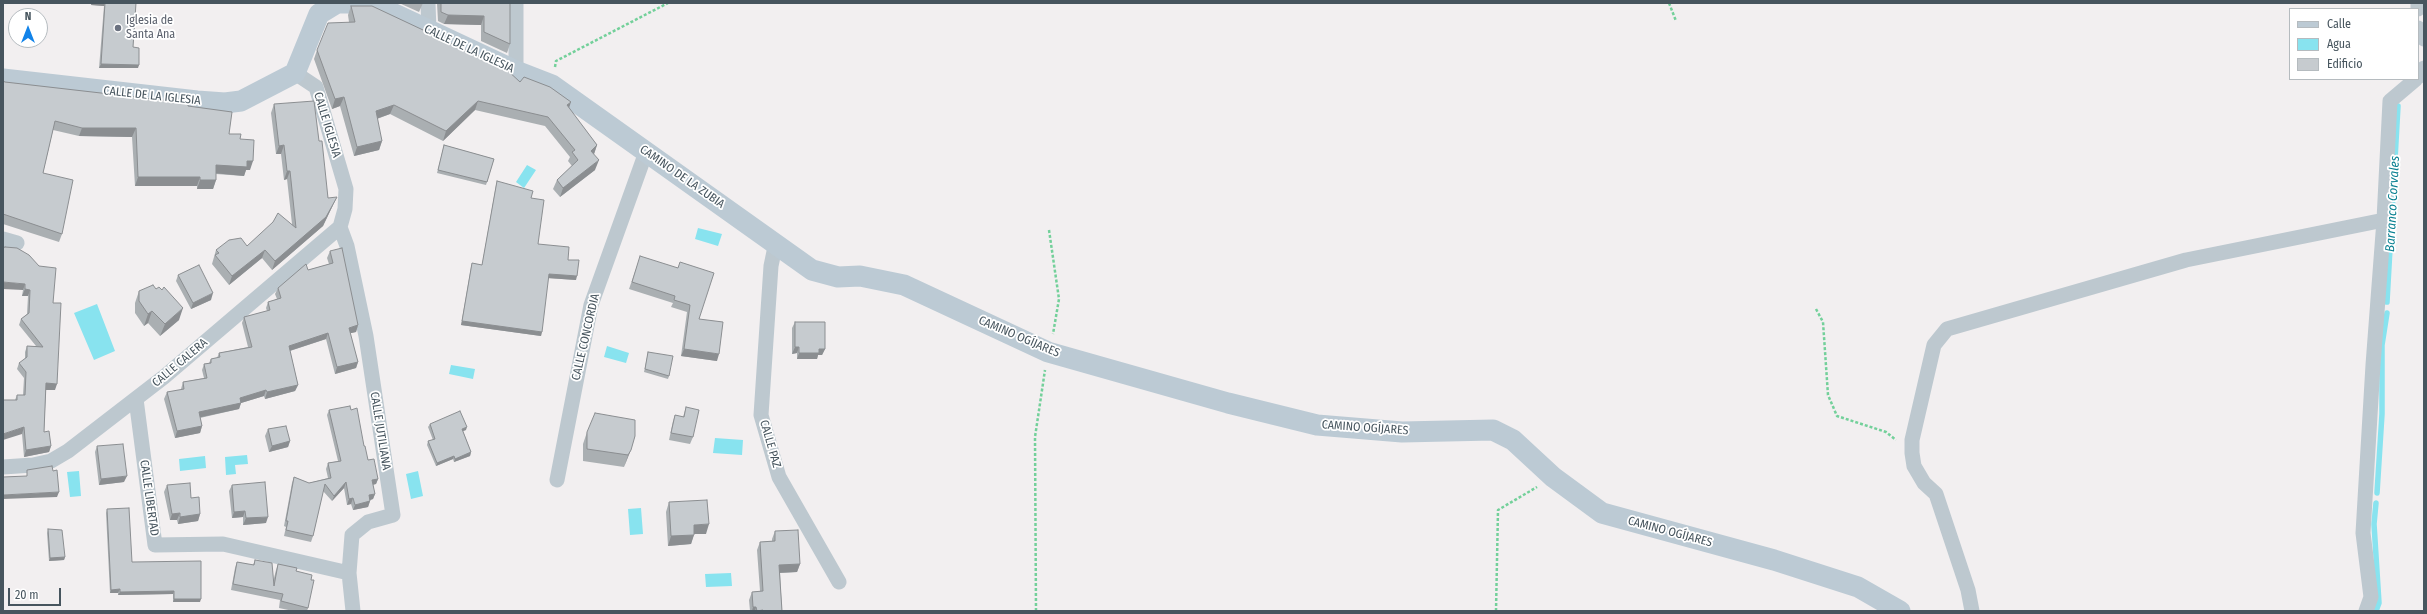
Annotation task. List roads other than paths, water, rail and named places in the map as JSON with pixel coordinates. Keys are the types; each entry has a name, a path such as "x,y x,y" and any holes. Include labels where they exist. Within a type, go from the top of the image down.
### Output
{"street":[{"path":"295,73 320,8 337,3"},
{"name":"CALLE DE LA IGLESIA","path":"342,3 371,3 516,71 552,85"},
{"path":"428,3 429,31"},
{"path":"516,3 516,71"},
{"path":"2419,30 2424,39"},
{"name":"CALLE DE LA IGLESIA","path":"3,79 225,103 241,102 257,95 295,73"},
{"name":"CALLE IGLESIA","path":"295,73 316,87 346,189 345,209 340,227"},
{"path":"2366,611 2371,597 2363,533 2372,365 2384,220 2390,101 2415,80"},
{"name":"CAMINO DE LA ZUBIA","path":"552,85 776,242 812,270"},
{"name":"CALLE CONCORDIA","path":"557,480 591,305 646,152"},
{"path":"1972,611 1968,590 1936,494 1924,483 1914,466 1912,453 1912,440 1934,345 1947,329 2186,260 2384,220"},
{"name":"CALLE CALERA","path":"3,468 34,465 51,461 164,378 340,227"},
{"name":"CALLE JUTILIANA","path":"340,227 347,246 366,336 393,515 368,522 352,535 349,573 353,611"},
{"name":"CALLE PAZ","path":"776,242 771,266 761,415 779,477 839,582"},
{"name":"CAMINO OGÍJARES","path":"812,270 838,277 860,276 904,285 1048,352 1228,403 1317,425 1359,430 1402,432 1493,430 1513,440 1553,477 1602,513 1774,560 1858,587 1900,611"},
{"name":"CALLE LIBERTAD","path":"136,399 155,545 223,544 349,573"}],"water":[{"path":"527,165 536,170 524,188 516,182"},
{"path":"698,228 722,234 718,246 695,239"},
{"path":"97,304 115,351 94,360 74,313"},
{"path":"607,346 629,353 626,363 604,357"},
{"path":"451,365 475,369 473,379 449,374"},
{"path":"715,438 743,440 742,455 713,453"},
{"path":"247,455 248,464 235,465 236,474 226,475 225,457"},
{"path":"205,456 206,468 180,471 179,459"},
{"path":"79,471 81,496 70,497 67,472"},
{"path":"418,471 423,496 411,499 406,474"},
{"path":"641,508 643,534 630,535 628,509"},
{"path":"731,573 732,586 706,587 705,574"}],"waterway":[{"name":"Barranco Corvales","path":"2387,302 2398,106"},
{"name":"Barranco Corvales","path":"2377,493 2382,414 2382,345 2387,313"},
{"name":"Barranco Corvales","path":"2376,503 2374,524 2379,603 2376,611"}],"place":[{"name":"Iglesia de Santa Ana","path":"118,28"}]}
